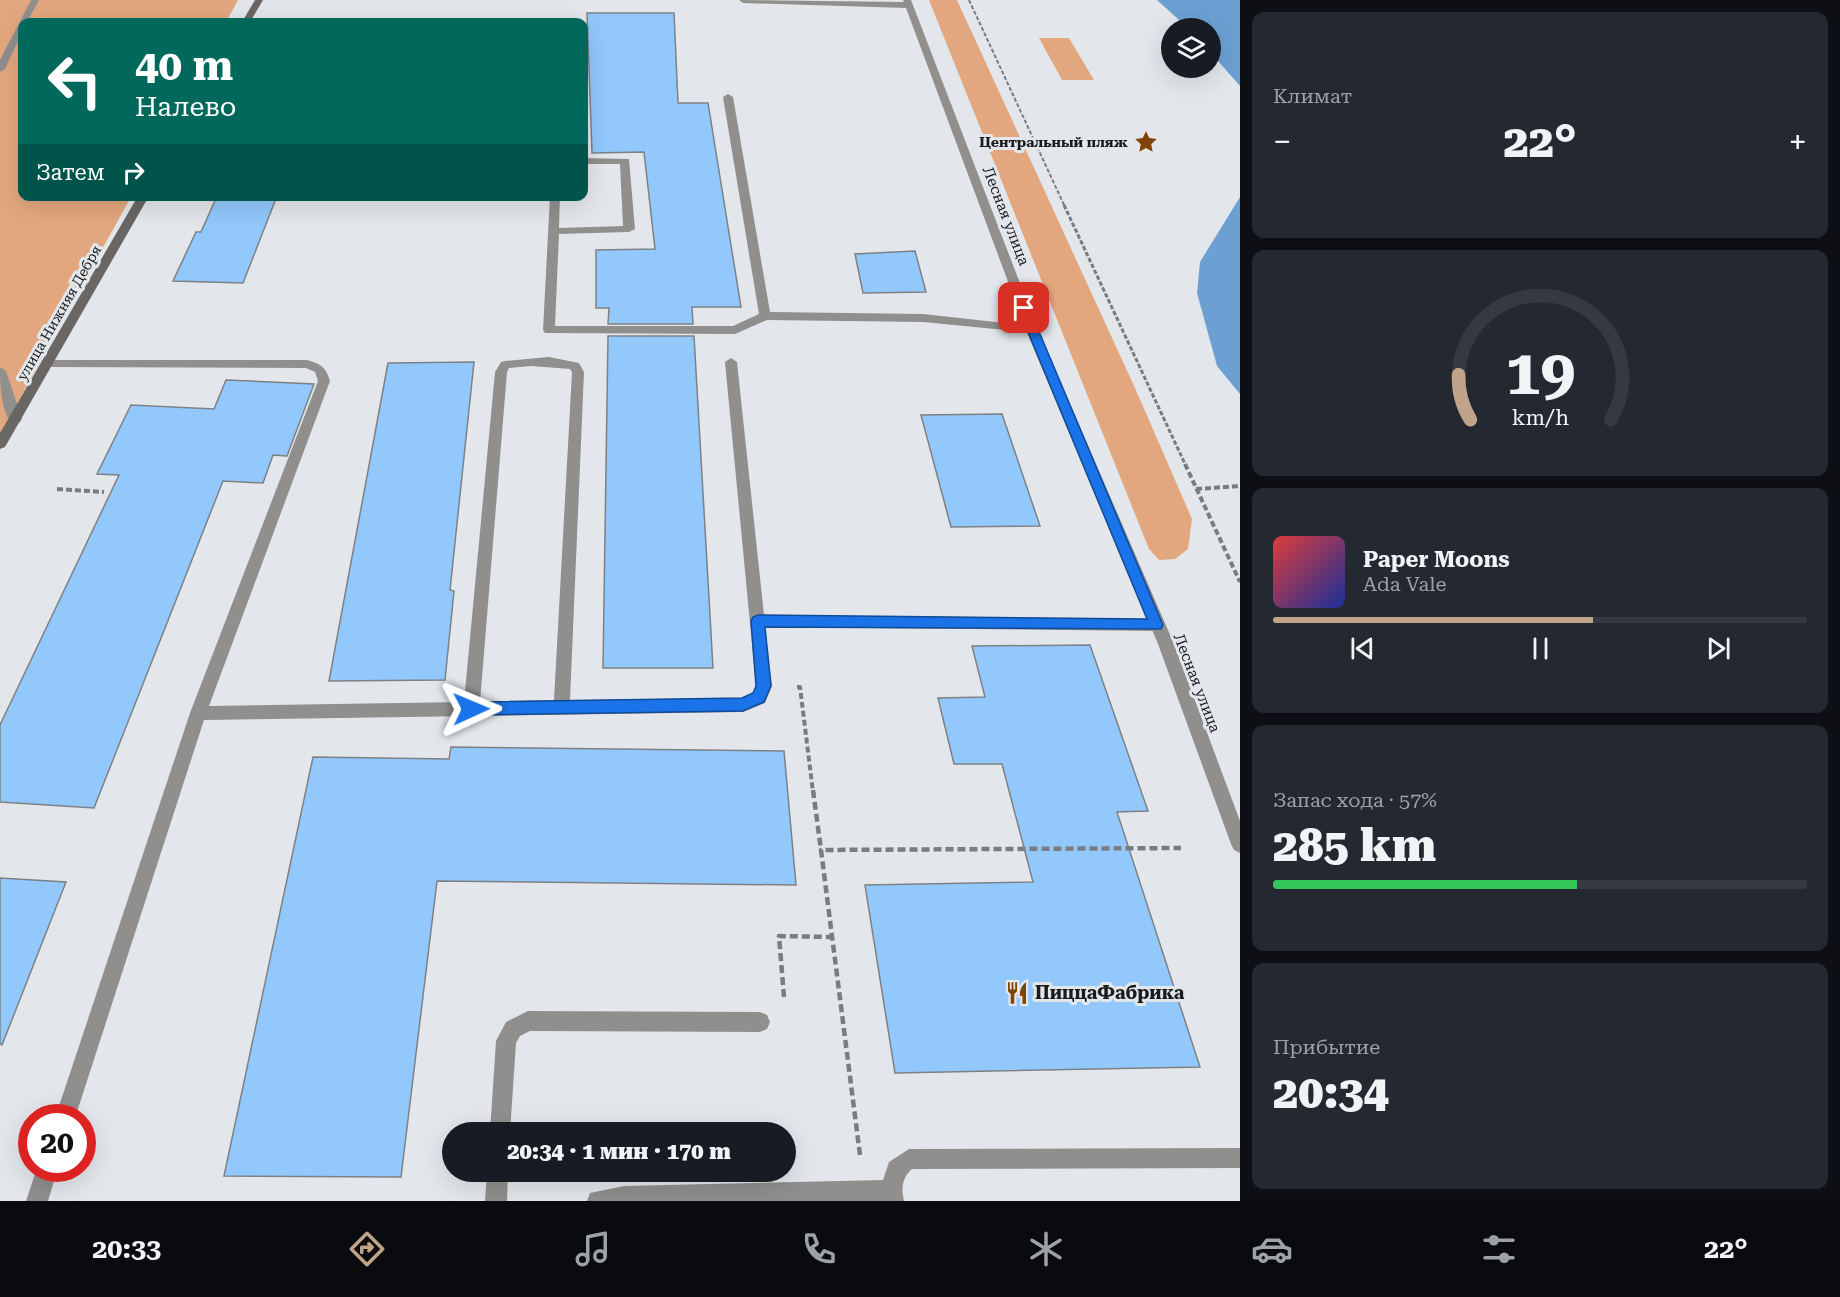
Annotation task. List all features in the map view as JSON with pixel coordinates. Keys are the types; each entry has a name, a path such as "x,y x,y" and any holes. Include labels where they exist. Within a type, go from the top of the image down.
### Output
{"main road":[{"path":"248,18 259,0"},
{"name":"улица Нижняя Дебря","path":"0,444 141,201"}],"street":[{"path":"26,18 35,0"},
{"path":"743,0 907,2"},
{"name":"Лесная улица","path":"907,2 1032,330 1166,645 1240,844"},
{"path":"0,69 18,33"},
{"path":"728,97 765,316"},
{"path":"554,231 629,229 625,161 588,161"},
{"path":"555,201 549,330 735,330 765,316 923,318 1032,330"},
{"path":"198,713 743,705 759,698 764,686 731,362"},
{"path":"47,363 307,364 320,369 324,381 198,713 69,1104"},
{"path":"471,709 501,372 505,365 514,363 565,363 575,366 578,372 562,707"},
{"path":"0,371 15,419"},
{"path":"758,621 1156,625"},
{"path":"501,1122 506,1041 513,1029 528,1021 760,1022"},
{"path":"597,1201 624,1197 864,1190 892,1196 896,1169 909,1160 1240,1158"},
{"path":"37,1201 43,1182"},
{"path":"496,1201 497,1182"}],"path":[{"path":"969,0 1240,582"},
{"path":"1196,489 1240,486"},
{"path":"57,489 104,492"},
{"path":"764,686 800,687 864,1190"},
{"path":"821,850 1181,848"},
{"path":"760,1022 786,1022 779,936 832,937"}],"shaded area":[{"path":"0,0 238,0 228,18 18,18 18,201 129,201 0,434"},
{"path":"929,0 957,0 1135,388 1192,519 1188,549 1175,559 1159,560 1149,549"},
{"path":"1039,38 1069,38 1094,80 1062,80"}],"water":[{"path":"1157,0 1240,0 1240,86 1221,64 1221,18 1177,18"},
{"path":"1240,197 1240,394 1217,366 1197,293 1200,262"}],"building":[{"path":"587,13 674,13 678,103 708,103 741,307 692,307 693,324 608,324 609,308 596,308 596,250 655,249 644,152 592,153"},
{"path":"215,201 275,201 243,283 173,281 196,232 201,232"},
{"path":"915,251 926,292 863,293 855,254"},
{"path":"608,336 694,336 713,668 603,668"},
{"path":"474,362 450,590 454,591 445,680 329,681 388,363"},
{"path":"226,380 314,384 287,456 273,455 263,483 223,481 94,808 0,802 0,725 119,475 97,474 131,405 214,409"},
{"path":"1002,414 1040,526 951,527 921,415"},
{"path":"1090,645 1148,811 1117,812 1200,1067 895,1073 865,885 1033,882 1002,764 954,764 938,698 985,697 972,646"},
{"path":"451,747 784,751 796,885 437,881 401,1177 224,1176 313,757 449,759"},
{"path":"0,878 66,882 2,1045 0,1044"}],"place":[{"name":"Центральный пляж","path":"1146,142"},
{"name":"ПиццаФабрика","path":"1017,993"}],"route":[{"path":"471,709 743,705 759,698 764,686 758,621 1156,625 1024,308"}]}
